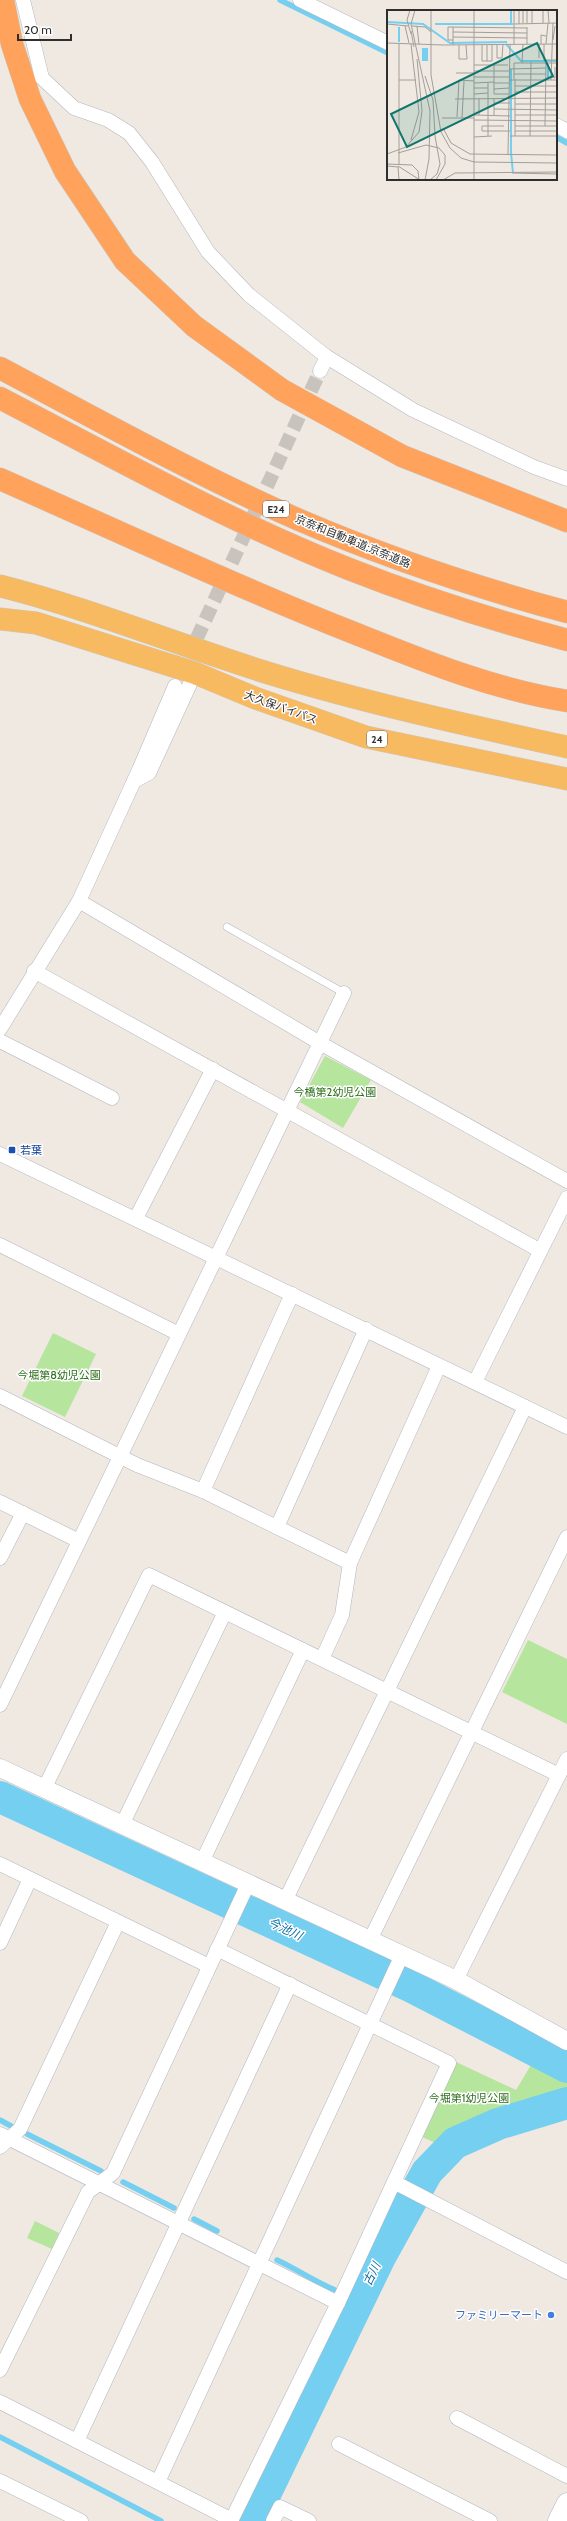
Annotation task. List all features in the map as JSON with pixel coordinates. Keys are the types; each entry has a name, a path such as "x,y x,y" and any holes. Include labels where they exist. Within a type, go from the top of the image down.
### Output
{"highway":[{"path":"3,0 12,44 30,99 65,171 125,261 194,326 282,390 402,456 567,521"},
{"name":"京奈和自動車道;京奈道路","path":"0,368 170,458 297,519 428,570 567,612"},
{"name":"E24","path":"0,398 212,507 349,569 484,616 567,640"},
{"path":"0,479 312,617 476,681 528,695 567,701"},
{"path":"0,586 103,616 267,672 377,704 567,747"},
{"name":"大久保バイパス","path":"0,619 36,623 195,673 254,698 366,737 567,779"}],"street":[{"path":"23,0 42,78 74,108 108,120 129,133 152,162 208,252 249,295 327,357 413,410 534,467 567,479"},
{"path":"300,0 387,43"},
{"path":"557,125 567,130"},
{"path":"320,371 327,357"},
{"path":"134,781 149,774 195,673"},
{"path":"0,1029 34,970 79,901 134,781 175,686"},
{"path":"79,901 320,1043 567,1181"},
{"path":"34,970 539,1250"},
{"path":"0,1705 344,993"},
{"path":"0,1041 112,1098"},
{"path":"136,1218 213,1069"},
{"path":"0,1154 136,1218 567,1427"},
{"path":"475,1382 539,1250 567,1198"},
{"path":"0,1245 179,1334"},
{"path":"203,1491 292,1294"},
{"path":"277,1528 366,1329"},
{"path":"322,1659 342,1615 350,1563 439,1366"},
{"path":"0,1396 120,1456 203,1491 350,1563"},
{"path":"285,1901 525,1407"},
{"path":"0,1502 79,1541"},
{"path":"0,1558 23,1513"},
{"path":"370,1940 567,1537"},
{"path":"44,1789 149,1575 559,1775"},
{"path":"122,1825 225,1612"},
{"path":"202,1862 303,1650"},
{"path":"456,1980 567,1759"},
{"path":"0,1768 370,1940 399,1962 456,1980 567,2041"},
{"path":"0,1864 209,1966"},
{"path":"0,1943 30,1879"},
{"path":"0,2370 88,2192 113,2173 248,1884"},
{"path":"3,2140 20,2129 118,1922"},
{"path":"0,2402 232,2520 338,2303 449,2063 217,1949"},
{"path":"158,2482 399,1962"},
{"path":"77,2440 290,1984"},
{"path":"3,2140 100,2184 338,2303"},
{"path":"394,2182 567,2272"},
{"path":"457,2418 567,2476"},
{"path":"339,2444 490,2521"},
{"path":"0,2481 80,2521"},
{"path":"273,2521 280,2507 309,2521"}],"lane":[{"path":"227,927 344,993"}],"green space":[{"name":"今橋第2幼児公園","path":"325,1056 371,1080 343,1128 300,1102"},
{"name":"今堀第8幼児公園","path":"53,1333 96,1354 65,1417 22,1396"},
{"path":"528,1640 567,1659 567,1724 502,1692"},
{"name":"今堀第1幼児公園","path":"456,2062 516,2090 531,2065 567,2081 567,2090 559,2095 463,2131 440,2145 420,2136"},
{"path":"35,2221 59,2233 52,2249 27,2238"}],"waterway":[{"path":"280,0 387,53"},
{"path":"557,138 567,143"},
{"name":"今池川","path":"0,1797 412,1987 567,2067"},
{"name":"古川","path":"252,2521 380,2257 427,2172 455,2143 498,2124 567,2103"},
{"path":"0,2120 11,2126"},
{"path":"27,2134 101,2171"},
{"path":"123,2182 174,2208"},
{"path":"194,2219 217,2231"},
{"path":"277,2260 335,2290"},
{"path":"0,2437 161,2521"}],"tunnel":[{"path":"179,677 320,371"}],"place":[{"name":"若葉","path":"12,1150"},
{"name":"ファミリーマート","path":"551,2315"}]}
